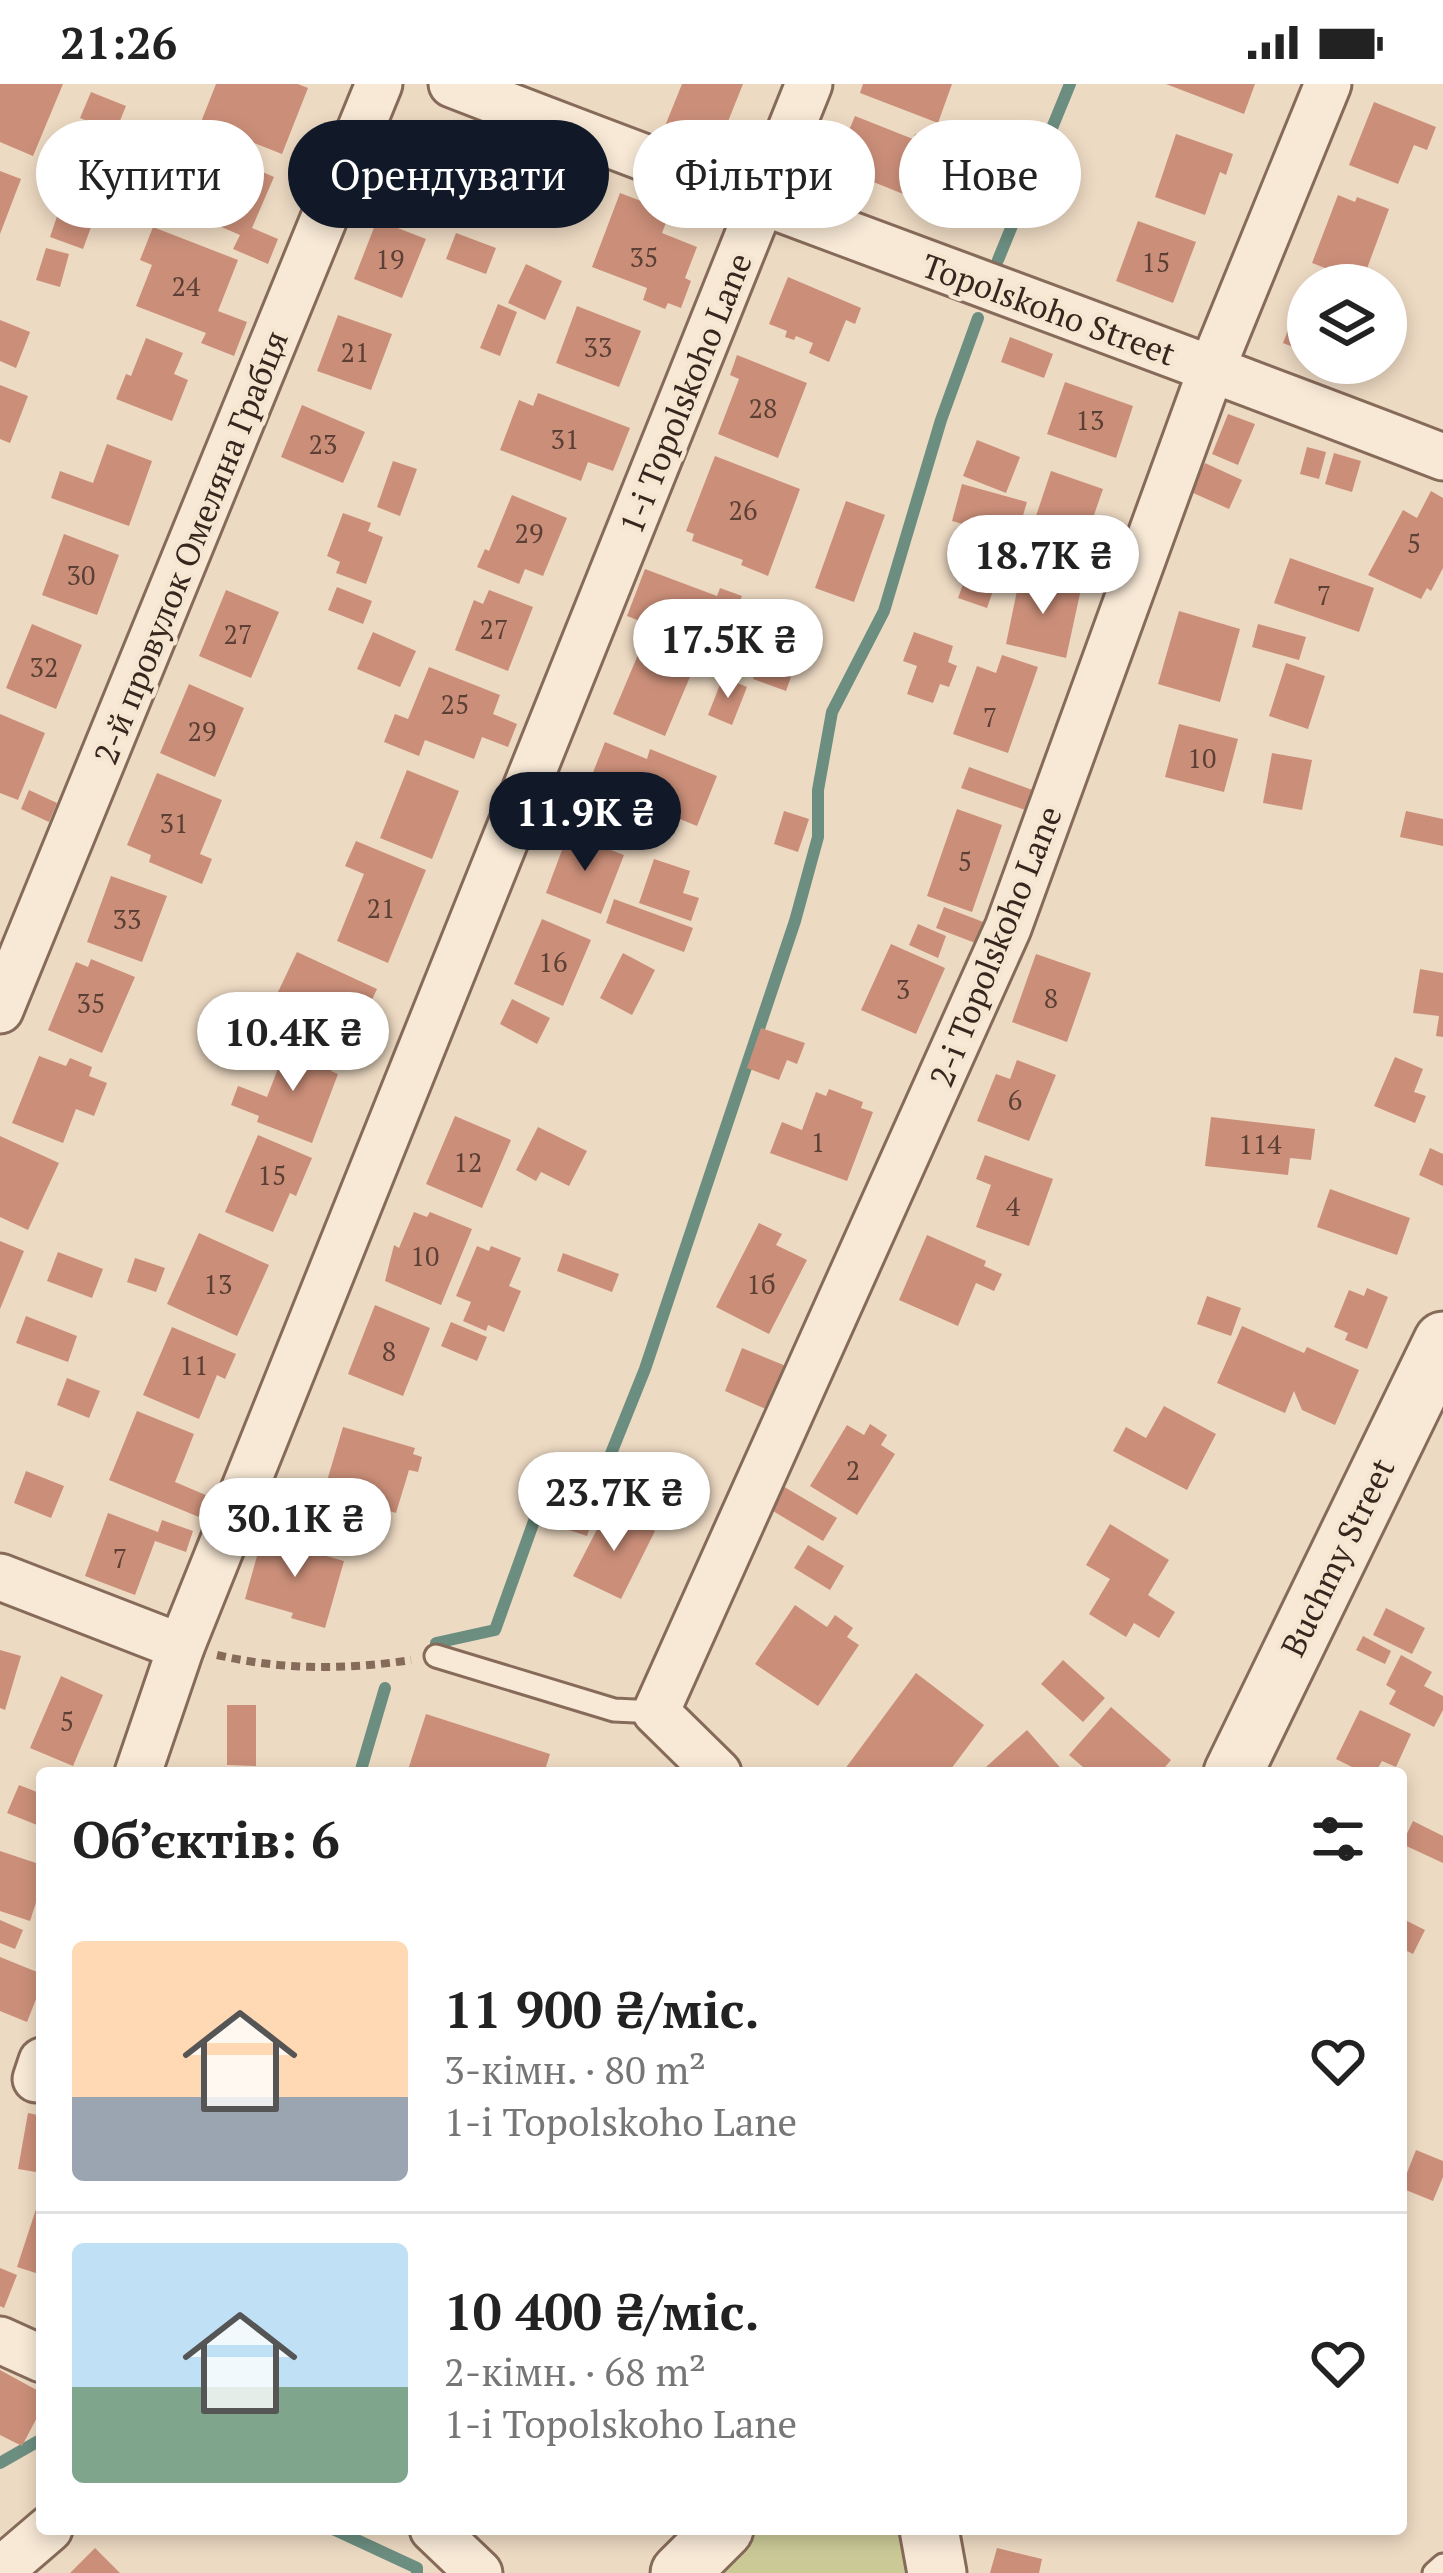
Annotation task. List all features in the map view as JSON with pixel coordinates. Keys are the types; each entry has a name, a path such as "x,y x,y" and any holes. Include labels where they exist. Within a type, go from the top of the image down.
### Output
{"street":[{"name":"2-й провулок Омеляна Грабця","path":"0,1010 380,84"},
{"name":"Topolskoho Street","path":"452,84 633,154"},
{"name":"1-i Topolskoho Lane","path":"795,120 809,84"},
{"name":"2-i Topolskoho Lane","path":"656,1712 1008,928 1212,368 1328,84"},
{"name":"1-i Topolskoho Lane","path":"140,1767 181,1646 751,228"},
{"name":"Topolskoho Street","path":"827,228 1443,458"},
{"name":"Buchmy Street","path":"1236,1767 1443,1341"},
{"path":"0,1577 181,1646"},
{"path":"656,1712 712,1767"},
{"path":"0,2340 36,2356"},
{"path":"0,2571 42,2535"},
{"path":"439,2535 479,2573"},
{"path":"680,2573 718,2535"},
{"path":"930,2535 937,2573"}],"lane":[{"path":"436,1656 614,1710 656,1712"},
{"path":"1433,2573 1443,2565"}],"path":[{"path":"181,1646 258,1665 353,1669 436,1656"}],"shaded area":[{"path":"748,2535 908,2535 908,2573 712,2573"}],"building":[{"path":"0,84 63,84 48,120 36,120 33,156 0,142"},
{"path":"216,84 308,88 295,120 288,120 282,154 264,147 264,120 202,120"},
{"path":"682,84 743,84 729,120 667,120"},
{"path":"863,84 952,84 939,120 860,93"},
{"path":"1166,84 1255,84 1244,114"},
{"path":"91,92 126,106 120,120 80,118"},
{"path":"1374,102 1436,127 1427,150 1414,145 1398,184 1349,165"},
{"path":"875,124 899,133 899,192 875,183"},
{"path":"1176,134 1233,154 1226,175 1220,172 1205,215 1155,197"},
{"path":"0,171 21,179 0,234"},
{"path":"264,173 274,177 264,200"},
{"path":"620,193 633,198 633,228 664,228 662,233 697,247 685,278 691,281 681,308 668,303 665,309 643,300 647,288 592,267"},
{"path":"1338,195 1389,209 1369,264 1312,263"},
{"path":"1138,221 1196,242 1173,303 1116,281"},
{"path":"53,228 91,228 83,249 50,237"},
{"path":"156,228 238,260 218,311 247,322 234,356 201,343 206,333 136,306 152,265 140,260"},
{"path":"224,228 252,228 278,239 268,264 233,249 240,235"},
{"path":"374,228 398,228 426,239 402,298 354,279"},
{"path":"456,233 496,248 486,274 446,259"},
{"path":"46,248 69,254 60,287 36,280"},
{"path":"526,264 562,281 545,320 508,303"},
{"path":"788,277 861,308 855,324 846,320 829,362 809,353 813,343 785,337 787,331 769,324"},
{"path":"498,304 517,312 500,356 480,348"},
{"path":"577,306 641,331 619,387 556,363"},
{"path":"338,315 392,334 371,390 317,371"},
{"path":"0,320 30,332 16,368 0,361"},
{"path":"1010,337 1053,354 1044,378 1001,362"},
{"path":"146,338 183,353 174,374 188,380 172,421 116,399"},
{"path":"737,355 807,383 778,458 718,434 739,379 730,375"},
{"path":"1065,382 1133,406 1116,458 1047,434"},
{"path":"0,385 28,396 10,443 0,439"},
{"path":"538,393 630,428 613,471 588,462 581,481 500,450 519,400 533,406"},
{"path":"302,405 365,432 343,483 281,457"},
{"path":"1228,414 1255,424 1238,465 1212,454"},
{"path":"977,440 1020,457 1006,493 963,476"},
{"path":"107,444 152,461 129,526 51,498 60,471 93,483"},
{"path":"1307,447 1326,452 1319,479 1300,474"},
{"path":"1334,453 1361,461 1352,492 1325,484"},
{"path":"715,456 800,489 768,576 741,565 743,560 692,541 694,534 686,531"},
{"path":"393,461 417,469 400,516 377,507"},
{"path":"1205,463 1242,480 1229,509 1191,492"},
{"path":"1051,471 1103,489 1079,558 1028,540"},
{"path":"962,484 1027,502 1016,539 952,521"},
{"path":"1431,491 1443,498 1443,568 1421,599 1368,575 1403,510 1417,518"},
{"path":"512,495 567,518 543,576 525,569 519,584 477,567 485,549 489,551"},
{"path":"846,501 885,515 854,602 815,588"},
{"path":"343,513 371,523 368,531 383,537 366,584 336,573 340,562 327,556"},
{"path":"64,534 119,555 97,615 42,595"},
{"path":"976,549 1004,559 987,608 958,598"},
{"path":"1290,558 1374,588 1359,632 1274,603"},
{"path":"645,569 717,596 720,588 742,596 737,607 748,611 731,656 627,616"},
{"path":"1020,576 1081,589 1066,658 1006,644"},
{"path":"337,587 372,601 363,624 328,610"},
{"path":"226,590 279,612 251,678 199,656"},
{"path":"489,590 533,607 508,671 455,650 474,600 483,604"},
{"path":"785,611 811,620 786,691 753,679 767,643 774,645"},
{"path":"1179,611 1240,629 1220,702 1158,684"},
{"path":"32,624 82,645 56,709 6,688"},
{"path":"1258,624 1306,637 1299,660 1252,647"},
{"path":"373,632 416,651 400,687 357,669"},
{"path":"914,632 953,646 948,662 957,666 949,687 940,684 933,703 907,694 917,666 903,661"},
{"path":"640,650 692,672 665,736 613,714"},
{"path":"1002,655 1038,667 1008,753 953,734 977,666 996,673"},
{"path":"1286,663 1325,676 1308,729 1269,716"},
{"path":"429,667 500,695 493,714 517,724 508,747 482,737 474,759 425,740 419,756 384,742 395,714 408,719"},
{"path":"723,677 747,687 732,725 708,715"},
{"path":"189,684 244,708 215,777 160,753"},
{"path":"0,714 45,733 18,800 0,793"},
{"path":"1179,724 1238,739 1224,792 1165,777"},
{"path":"605,742 647,759 650,749 717,776 697,826 670,815 660,841 645,835 643,841 613,828 616,822 579,808"},
{"path":"1272,753 1312,760 1302,810 1263,803"},
{"path":"969,767 1038,792 1031,812 961,788"},
{"path":"407,770 459,791 432,859 380,838"},
{"path":"157,773 222,800 200,854 212,859 202,884 149,862 151,855 127,845"},
{"path":"29,790 57,803 49,822 21,809"},
{"path":"957,809 1002,825 972,912 927,896"},
{"path":"784,811 809,819 798,852 774,844"},
{"path":"1406,811 1443,819 1443,846 1400,837"},
{"path":"568,834 624,855 601,914 546,893"},
{"path":"356,841 426,870 388,963 337,941 364,874 345,866"},
{"path":"654,859 690,871 683,893 699,898 691,921 639,903"},
{"path":"111,876 167,896 142,962 87,942"},
{"path":"614,899 693,928 684,952 606,923"},
{"path":"944,907 986,923 978,944 936,928"},
{"path":"542,919 591,940 563,1006 514,984"},
{"path":"918,924 946,936 938,958 909,945"},
{"path":"891,944 945,968 916,1034 861,1010"},
{"path":"297,952 377,989 349,1049 269,1011"},
{"path":"623,953 655,970 632,1015 600,998"},
{"path":"1036,954 1091,973 1067,1042 1012,1022"},
{"path":"91,959 135,977 102,1053 48,1030 76,962 88,967"},
{"path":"1420,969 1443,973 1443,1037 1436,1036 1439,1016 1413,1013"},
{"path":"512,999 550,1018 537,1044 500,1024"},
{"path":"761,1028 805,1043 797,1064 787,1060 779,1080 747,1068"},
{"path":"288,1043 335,1060 331,1071 338,1074 312,1143 257,1122 259,1116 231,1105 238,1086 267,1097"},
{"path":"39,1056 66,1066 70,1058 92,1067 89,1076 107,1083 94,1116 76,1109 63,1143 12,1123"},
{"path":"1395,1057 1423,1069 1414,1092 1426,1096 1415,1123 1374,1106"},
{"path":"1017,1060 1056,1075 1029,1141 977,1121 996,1074 1010,1079"},
{"path":"829,1089 863,1102 861,1108 873,1112 847,1181 770,1153 782,1122 802,1130 816,1092 826,1096"},
{"path":"455,1116 511,1140 482,1208 426,1184"},
{"path":"1211,1117 1315,1129 1311,1160 1290,1158 1288,1175 1205,1166"},
{"path":"538,1127 587,1151 569,1186 541,1172 536,1181 516,1170"},
{"path":"258,1135 312,1158 273,1232 225,1212"},
{"path":"0,1136 59,1163 28,1230 0,1217"},
{"path":"1430,1148 1443,1154 1443,1186 1419,1175"},
{"path":"985,1155 1053,1179 1029,1246 976,1227 991,1185 976,1179"},
{"path":"1330,1189 1410,1218 1397,1255 1317,1227"},
{"path":"414,1212 427,1217 430,1212 472,1229 441,1305 385,1281 394,1245 399,1248"},
{"path":"759,1223 782,1234 776,1245 807,1260 769,1334 716,1307"},
{"path":"199,1233 269,1265 237,1336 167,1304"},
{"path":"927,1235 986,1261 984,1266 1002,1274 994,1291 976,1283 958,1326 899,1300"},
{"path":"0,1241 24,1251 0,1309"},
{"path":"477,1246 489,1251 491,1246 521,1258 509,1286 521,1291 504,1332 488,1325 486,1331 463,1321 471,1302 456,1296"},
{"path":"58,1252 103,1269 92,1298 47,1281"},
{"path":"563,1253 619,1274 612,1292 557,1271"},
{"path":"135,1258 165,1268 156,1292 127,1282"},
{"path":"1367,1288 1388,1297 1367,1349 1345,1340 1348,1333 1334,1327 1349,1290 1364,1296"},
{"path":"1207,1296 1241,1308 1231,1336 1197,1324"},
{"path":"375,1305 430,1328 403,1396 348,1374"},
{"path":"26,1316 77,1336 68,1362 16,1343"},
{"path":"451,1322 487,1337 477,1361 441,1346"},
{"path":"1242,1326 1359,1370 1335,1425 1302,1410 1294,1391 1285,1413 1217,1383"},
{"path":"172,1327 236,1354 225,1379 217,1375 199,1419 143,1395"},
{"path":"742,1348 786,1366 768,1410 725,1391"},
{"path":"67,1378 100,1391 89,1418 57,1405"},
{"path":"1164,1406 1216,1434 1187,1490 1113,1451 1126,1427 1146,1438"},
{"path":"137,1411 194,1434 175,1482 208,1496 199,1517 109,1480"},
{"path":"870,1424 887,1435 881,1445 895,1454 857,1515 810,1486 847,1425 864,1435"},
{"path":"343,1427 415,1448 413,1454 422,1457 418,1472 409,1470 396,1513 324,1491"},
{"path":"26,1471 64,1486 51,1518 14,1503"},
{"path":"557,1472 603,1486 587,1536 542,1521"},
{"path":"781,1485 837,1518 823,1541 768,1508"},
{"path":"608,1508 655,1531 621,1599 573,1576"},
{"path":"108,1513 158,1532 162,1520 193,1531 186,1552 155,1541 135,1595 85,1576"},
{"path":"1110,1524 1169,1560 1148,1595 1175,1612 1159,1638 1134,1623 1126,1637 1089,1614 1110,1579 1086,1565"},
{"path":"290,1537 321,1546 319,1554 344,1561 325,1628 245,1599 262,1538 288,1545"},
{"path":"808,1545 844,1566 830,1590 794,1568"},
{"path":"795,1605 827,1627 835,1615 853,1628 847,1637 859,1645 818,1706 755,1664"},
{"path":"1386,1608 1425,1628 1412,1654 1373,1635"},
{"path":"1363,1636 1391,1651 1385,1664 1356,1650"},
{"path":"0,1650 21,1656 5,1710 0,1708"},
{"path":"1401,1655 1432,1672 1424,1686 1443,1696 1443,1710 1434,1727 1389,1704 1396,1691 1386,1685"},
{"path":"1063,1660 1105,1698 1083,1722 1041,1684"},
{"path":"916,1673 984,1725 952,1767 846,1767"},
{"path":"61,1676 103,1695 73,1766 30,1748"},
{"path":"227,1705 256,1705 256,1766 227,1765"},
{"path":"1111,1707 1171,1760 1165,1767 1083,1767 1069,1755"},
{"path":"1360,1710 1411,1734 1396,1767 1382,1761 1378,1767 1352,1767 1336,1759"},
{"path":"426,1714 550,1754 546,1767 409,1767"},
{"path":"1027,1730 1060,1767 986,1767"},
{"path":"19,1785 36,1792 36,1825 7,1813"},
{"path":"1413,1821 1443,1836 1443,1863 1407,1846"},
{"path":"0,1851 36,1863 36,1902 30,1921 0,1911"},
{"path":"0,1920 23,1930 15,1949 0,1943"},
{"path":"1407,1921 1425,1930 1413,1954 1407,1951"},
{"path":"0,1957 36,1972 36,1999 27,2022 0,2011"},
{"path":"28,2113 36,2115 36,2172 18,2169"},
{"path":"1416,2150 1443,2161 1443,2177 1433,2201 1407,2190 1407,2173"},
{"path":"36,2209 36,2273 17,2267"},
{"path":"0,2268 17,2275 4,2308 0,2306"},
{"path":"0,2370 36,2390 36,2419 22,2446 0,2435"},
{"path":"95,2548 120,2573 70,2573"},
{"path":"997,2548 1042,2559 1039,2573 990,2573"}],"waterway":[{"path":"998,260 1070,84"},
{"path":"436,1643 495,1630 553,1468 604,1471 645,1369 795,921 818,837 818,790 832,712 884,611 941,420 978,318"},
{"path":"362,1767 385,1688"},
{"path":"0,2463 36,2442"},
{"path":"346,2535 417,2568 417,2573"}]}
